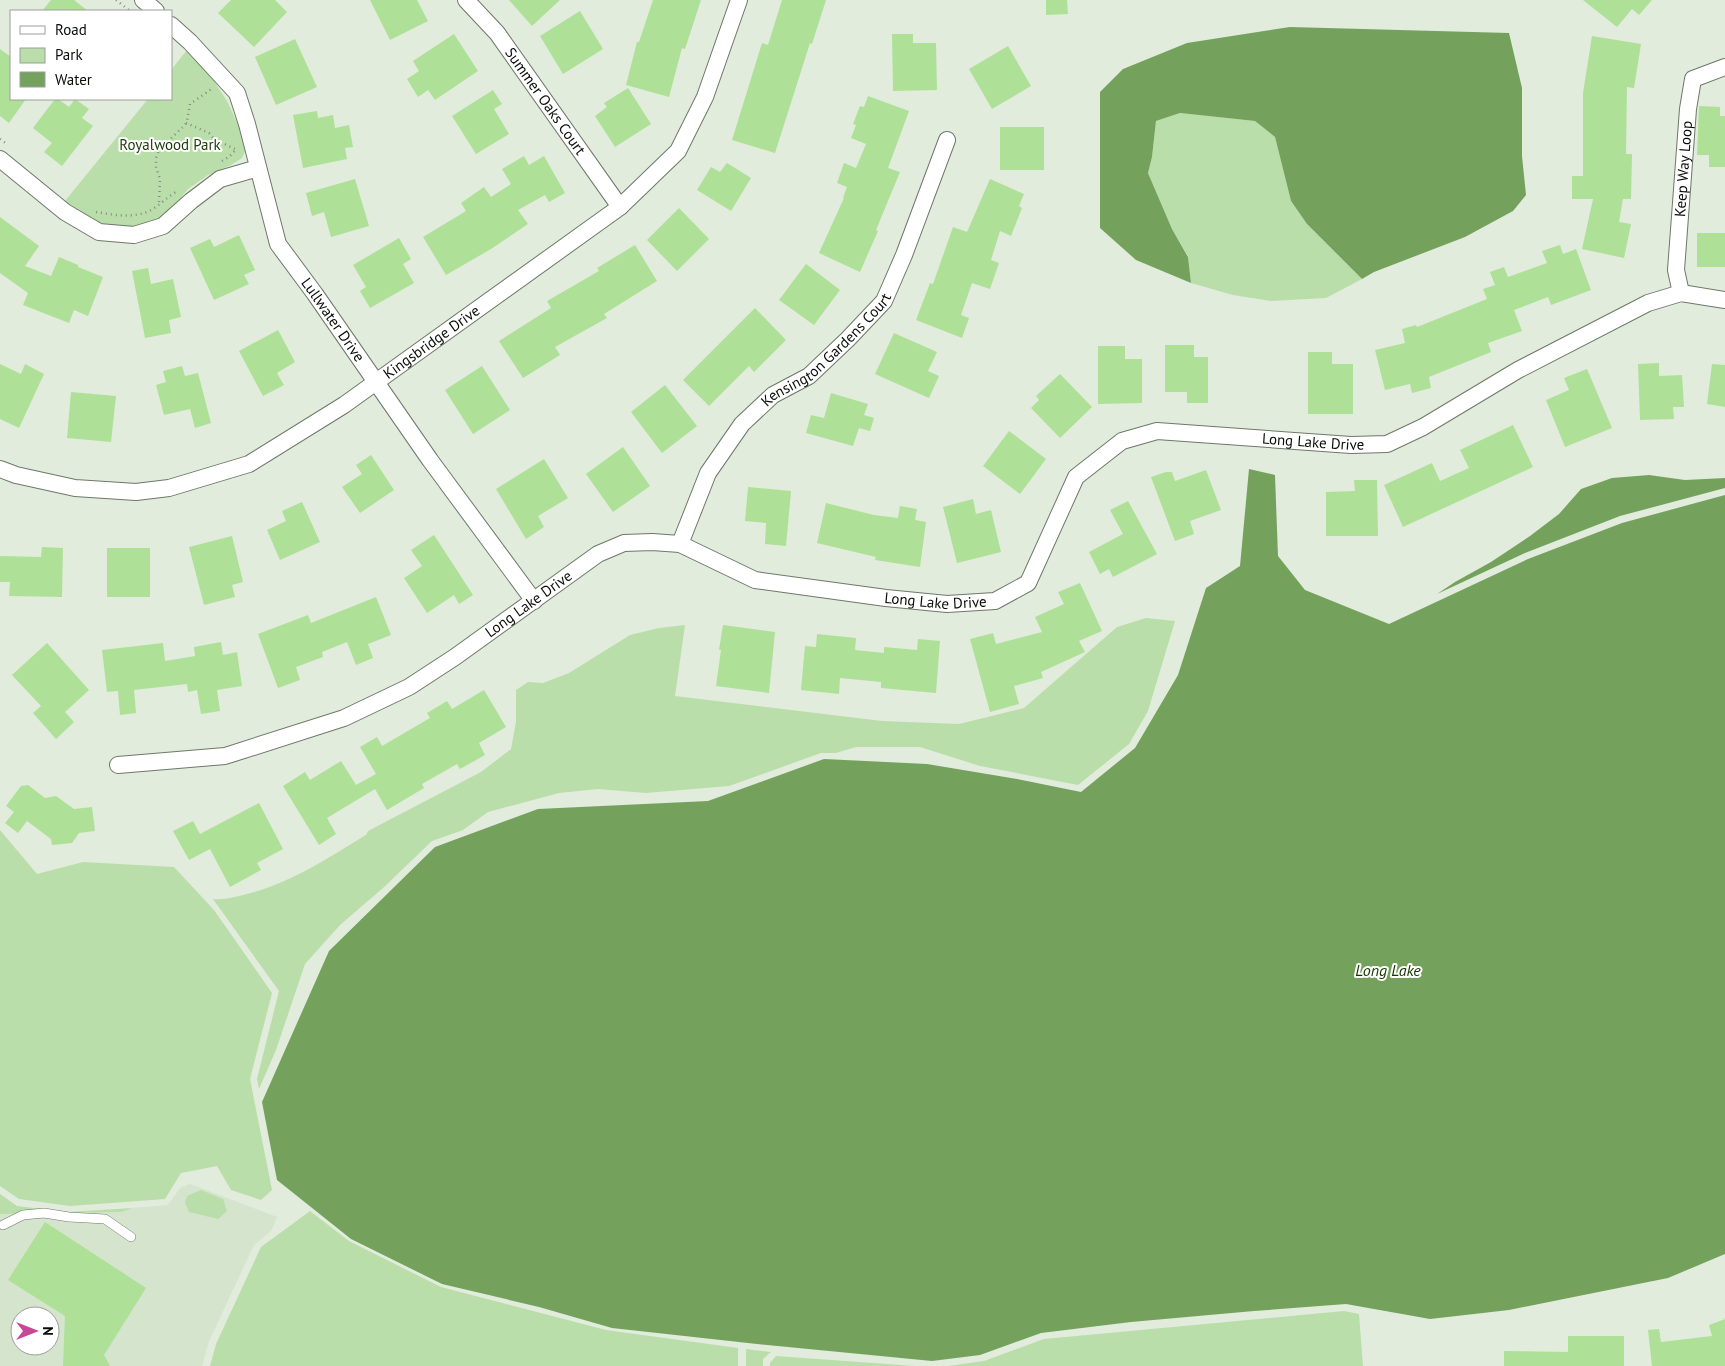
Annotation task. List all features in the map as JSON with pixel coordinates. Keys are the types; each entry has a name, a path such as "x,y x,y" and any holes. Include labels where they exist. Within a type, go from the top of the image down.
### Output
{"street":[{"path":"143,0 155,10"},
{"name":"Summer Oaks Court","path":"466,0 498,33 620,207"},
{"name":"Kingsbridge Drive","path":"0,469 16,475 75,488 136,492 169,488 249,464 344,405 620,207 678,151 705,97 739,0"},
{"name":"Lullwater Drive","path":"172,26 190,42 237,93 247,124 278,244 430,460 534,601"},
{"name":"Keep Way Loop","path":"1681,293 1676,270 1688,109 1693,79 1725,67"},
{"name":"Kensington Gardens Court","path":"680,544 708,473 742,424 773,396 810,376 848,340 884,301 904,255 947,140"},
{"path":"4,152 65,212 99,232 134,235 164,226 191,201 220,180 257,164"},
{"name":"Long Lake Drive","path":"118,765 225,756 344,718 409,687 534,601 598,554 624,542 680,544 756,580 886,598 947,604 995,601 1028,583 1076,477 1122,441 1157,431 1351,445 1387,444 1423,428 1536,361 1648,304 1681,293 1725,300"}],"lane":[{"path":"4,1225 23,1215 44,1213 69,1217 105,1218 131,1237"}],"path":[{"path":"116,0 129,10"},
{"path":"159,203 160,179 156,167 156,158 159,150 186,123 190,104 214,87"},
{"path":"186,123 208,133 214,139 236,150 257,164"},
{"path":"0,139 4,152"},
{"path":"219,163 230,156 239,144"},
{"path":"89,208 96,212 116,216 134,216 151,210 182,187"}],"shaded area":[{"path":"190,1184 277,1217 271,1231 254,1245 209,1341 202,1366 0,1366 0,1214 122,1212 132,1208 168,1205 180,1188"}],"green space":[{"name":"Royalwood Park","path":"187,50 206,69 227,101 244,138 245,151 242,158 208,175 188,189 162,220 134,228 99,223 65,201 147,100 172,100 172,69"},
{"path":"1180,113 1255,121 1275,137 1291,201 1307,224 1362,279 1326,298 1271,301 1233,295 1191,283 1188,256 1172,229 1148,173 1152,157 1156,121"},
{"path":"1146,618 1175,621 1148,711 1129,744 1078,785 980,766 920,747 856,747 836,753 821,753 729,786 646,793 598,789 559,793 488,812 463,830 432,841 383,888 340,925 305,964 276,1050 259,1089 257,1079 279,991 213,899 226,899 247,894 294,877 366,835 368,831 481,772 511,749 516,722 516,690 528,682 543,683 569,673 630,635 659,628 685,625 675,696 882,721 959,724 1024,708 1117,627"},
{"path":"0,830 37,874 83,862 174,867 214,910 272,993 250,1079 272,1190 261,1200 231,1190 217,1166 181,1173 165,1199 70,1206 19,1199 0,1186"},
{"path":"201,1190 223,1199 227,1211 218,1219 189,1212 185,1203 187,1196"},
{"path":"0,1194 17,1206 69,1212 132,1208 122,1212 0,1214"},
{"path":"310,1211 349,1241 441,1287 606,1330 738,1348 738,1366 210,1366 216,1344 261,1247"},
{"path":"1344,1311 1359,1314 1363,1366 948,1366 984,1361 1044,1339"},
{"path":"746,1349 771,1352 763,1359 763,1366 746,1366"},
{"path":"776,1356 915,1366 770,1366 770,1363"}],"water":[{"path":"1290,27 1509,33 1522,88 1522,156 1526,195 1513,211 1465,237 1374,272 1362,279 1307,224 1291,201 1275,137 1255,121 1180,113 1156,121 1152,157 1148,173 1172,229 1188,257 1191,283 1136,260 1100,228 1100,92 1123,69 1187,43"},
{"name":"Long Lake","path":"1249,469 1275,475 1278,556 1305,590 1389,624 1528,559 1622,523 1725,495 1725,1254 1668,1278 1509,1310 1430,1319 1346,1304 1254,1311 1131,1322 1041,1333 980,1355 932,1361 612,1328 539,1307 442,1284 351,1239 277,1180 262,1102 329,951 435,847 538,809 708,801 824,759 927,764 1081,792 1135,748 1178,675 1206,588 1240,566"},
{"path":"1649,475 1685,480 1725,478 1725,488 1620,516 1525,553 1437,594 1530,536 1559,514 1581,489 1612,478"}],"building":[{"path":"51,0 74,0 87,10 43,10"},
{"path":"231,0 275,0 287,12 254,47 218,13"},
{"path":"370,0 417,0 428,21 390,40"},
{"path":"509,0 560,0 532,26"},
{"path":"653,0 701,0 685,49 682,48 669,97 626,85 637,42 639,42"},
{"path":"782,0 826,0 812,44 810,43 775,153 732,140 762,43 768,45"},
{"path":"1046,0 1067,0 1068,14 1046,15"},
{"path":"1583,0 1652,0 1639,15 1632,9 1617,27"},
{"path":"580,11 603,49 563,74 540,36"},
{"path":"454,34 478,71 435,100 428,90 418,97 407,79 419,71 413,61"},
{"path":"892,34 913,34 913,43 936,43 937,90 893,91"},
{"path":"1592,36 1641,44 1634,88 1627,87 1626,154 1632,154 1631,199 1623,199 1619,222 1631,224 1624,258 1582,249 1593,199 1572,199 1572,176 1583,176 1583,93"},
{"path":"295,39 317,87 276,105 255,57"},
{"path":"1008,46 1031,86 992,109 969,69"},
{"path":"0,49 10,56 10,100 25,100 9,123 0,116"},
{"path":"628,88 651,124 615,147 595,116 607,107 604,103"},
{"path":"493,90 502,104 494,109 509,134 476,154 452,116"},
{"path":"868,96 909,111 888,168 900,172 860,272 819,253 844,198 847,187 837,183 844,163 856,168 866,144 851,138 856,125 853,124 860,106 864,107"},
{"path":"54,100 59,100 69,107 76,100 89,109 82,118 93,126 62,166 44,152 52,143 33,128"},
{"path":"1699,106 1720,107 1720,116 1725,116 1725,167 1709,167 1709,155 1697,155"},
{"path":"317,111 318,118 333,115 335,128 349,125 353,147 345,148 347,159 303,168 293,115"},
{"path":"1000,127 1044,127 1044,170 1000,170"},
{"path":"524,156 529,165 544,156 565,193 549,202 545,195 518,210 528,224 491,249 446,275 423,237 466,211 461,203 484,187 491,197 511,184 502,169"},
{"path":"727,163 751,178 731,211 697,190 711,167 720,172"},
{"path":"355,179 369,226 331,237 324,212 312,216 306,193"},
{"path":"990,179 1024,194 1019,206 1022,208 1011,236 1000,231 991,260 999,263 990,289 972,283 961,315 969,318 962,338 916,320 930,283 933,284 953,227 967,232"},
{"path":"679,208 709,239 677,271 647,240"},
{"path":"0,217 39,246 25,266 51,276 59,257 103,277 88,316 74,310 69,323 23,305 28,293 0,273"},
{"path":"1697,233 1725,233 1725,267 1697,267"},
{"path":"239,235 255,270 244,275 249,284 214,300 190,248 210,239 214,247"},
{"path":"399,238 411,259 403,264 414,283 370,308 360,291 366,287 353,265"},
{"path":"635,245 657,281 604,314 607,318 555,347 560,355 523,378 499,341 551,308 547,301 599,271 597,268"},
{"path":"1560,245 1563,254 1576,249 1591,290 1551,305 1548,297 1514,310 1522,331 1488,343 1491,352 1429,377 1431,388 1412,393 1410,384 1385,390 1375,350 1405,343 1402,329 1416,325 1417,327 1487,299 1483,289 1495,285 1490,272 1504,267 1508,277 1547,263 1542,251"},
{"path":"806,264 840,290 814,325 779,300"},
{"path":"148,268 151,284 173,279 181,317 169,320 171,333 145,338 132,271"},
{"path":"755,308 786,340 754,372 749,366 709,406 683,380"},
{"path":"278,330 295,362 277,373 284,385 263,396 239,351"},
{"path":"894,333 937,352 928,371 939,376 929,398 875,374"},
{"path":"1165,345 1194,345 1194,357 1208,357 1208,403 1187,403 1187,392 1165,392"},
{"path":"1098,346 1125,346 1125,359 1142,359 1142,403 1098,404"},
{"path":"1308,352 1332,352 1332,364 1353,364 1353,414 1308,414"},
{"path":"1659,363 1659,376 1682,375 1684,407 1673,407 1674,419 1640,420 1638,364"},
{"path":"0,364 21,374 25,364 44,374 19,428 0,419"},
{"path":"1712,364 1725,365 1725,407 1707,404"},
{"path":"182,366 185,376 198,373 211,423 195,428 190,409 164,415 156,385 166,382 163,371"},
{"path":"482,366 510,410 473,434 445,390"},
{"path":"1587,369 1612,428 1565,447 1546,400 1569,390 1564,378"},
{"path":"1060,374 1092,407 1060,438 1031,408 1039,400 1036,396"},
{"path":"665,385 697,426 662,453 631,412"},
{"path":"71,392 116,396 111,442 67,438"},
{"path":"831,393 868,404 864,415 874,418 870,431 859,428 853,446 806,433 811,415 824,418"},
{"path":"1513,425 1533,467 1403,527 1384,485 1432,463 1440,481 1469,468 1460,450"},
{"path":"1009,431 1046,459 1020,494 983,466"},
{"path":"623,447 650,486 613,512 586,474"},
{"path":"371,455 394,490 360,513 342,487 362,474 356,465"},
{"path":"544,459 568,498 538,516 544,527 526,539 496,489"},
{"path":"1206,470 1221,510 1190,521 1194,534 1175,541 1151,477 1172,472 1175,481"},
{"path":"1354,480 1377,480 1378,536 1326,536 1326,492 1355,491"},
{"path":"748,487 791,491 786,546 765,544 766,523 745,521"},
{"path":"973,499 976,514 991,510 1001,552 957,563 943,507"},
{"path":"1128,501 1157,554 1113,577 1109,569 1100,574 1089,552 1123,534 1110,510"},
{"path":"302,502 320,542 280,560 267,530 286,521 282,511"},
{"path":"826,503 874,515 898,518 900,506 917,509 915,520 926,522 920,567 875,560 876,557 817,543"},
{"path":"434,535 473,595 459,604 454,595 427,613 404,578 422,566 411,550"},
{"path":"232,536 243,582 232,585 235,597 204,605 189,547"},
{"path":"42,547 63,548 62,597 9,596 10,582 0,582 0,556 41,557"},
{"path":"107,548 150,548 150,597 107,597"},
{"path":"1080,583 1102,631 1079,641 1085,652 1041,672 1043,678 1014,686 1019,704 990,712 970,639 993,633 996,644 1042,632 1035,617 1064,604 1058,592"},
{"path":"376,597 391,635 368,644 373,658 356,665 347,642 322,652 323,657 296,667 300,680 278,688 258,634 308,615 311,623"},
{"path":"723,625 775,632 769,693 716,686"},
{"path":"817,634 856,638 855,650 884,653 884,647 917,650 918,639 940,641 936,693 881,688 881,682 840,678 839,694 801,690 805,646 816,647"},
{"path":"221,642 223,655 237,652 242,686 217,690 220,711 201,714 197,690 188,692 187,684 134,690 136,713 120,715 118,691 107,692 102,650 163,643 165,661 195,656 194,647"},
{"path":"47,643 89,690 65,712 74,722 56,739 33,713 41,706 12,675"},
{"path":"484,690 506,727 479,743 485,755 460,769 457,764 422,784 424,788 387,810 375,789 327,818 336,834 319,845 283,786 305,772 310,780 341,761 356,785 376,774 360,747 377,737 382,746 430,718 427,713 447,701 452,709"},
{"path":"28,785 45,798 56,796 74,809 92,807 95,831 79,833 72,843 52,845 51,839 27,821 18,833 5,823 14,812 6,806 21,786"},
{"path":"259,803 283,849 257,863 261,870 230,887 210,849 189,860 173,831 193,821 200,834"},
{"path":"45,1222 146,1288 104,1355 110,1366 63,1366 65,1316 60,1313 60,1306 49,1306 8,1280"},
{"path":"1725,1319 1725,1366 1652,1366 1648,1330 1659,1329 1661,1342 1712,1336 1709,1325"},
{"path":"1568,1336 1624,1336 1624,1366 1504,1366 1504,1351 1568,1352"}]}
